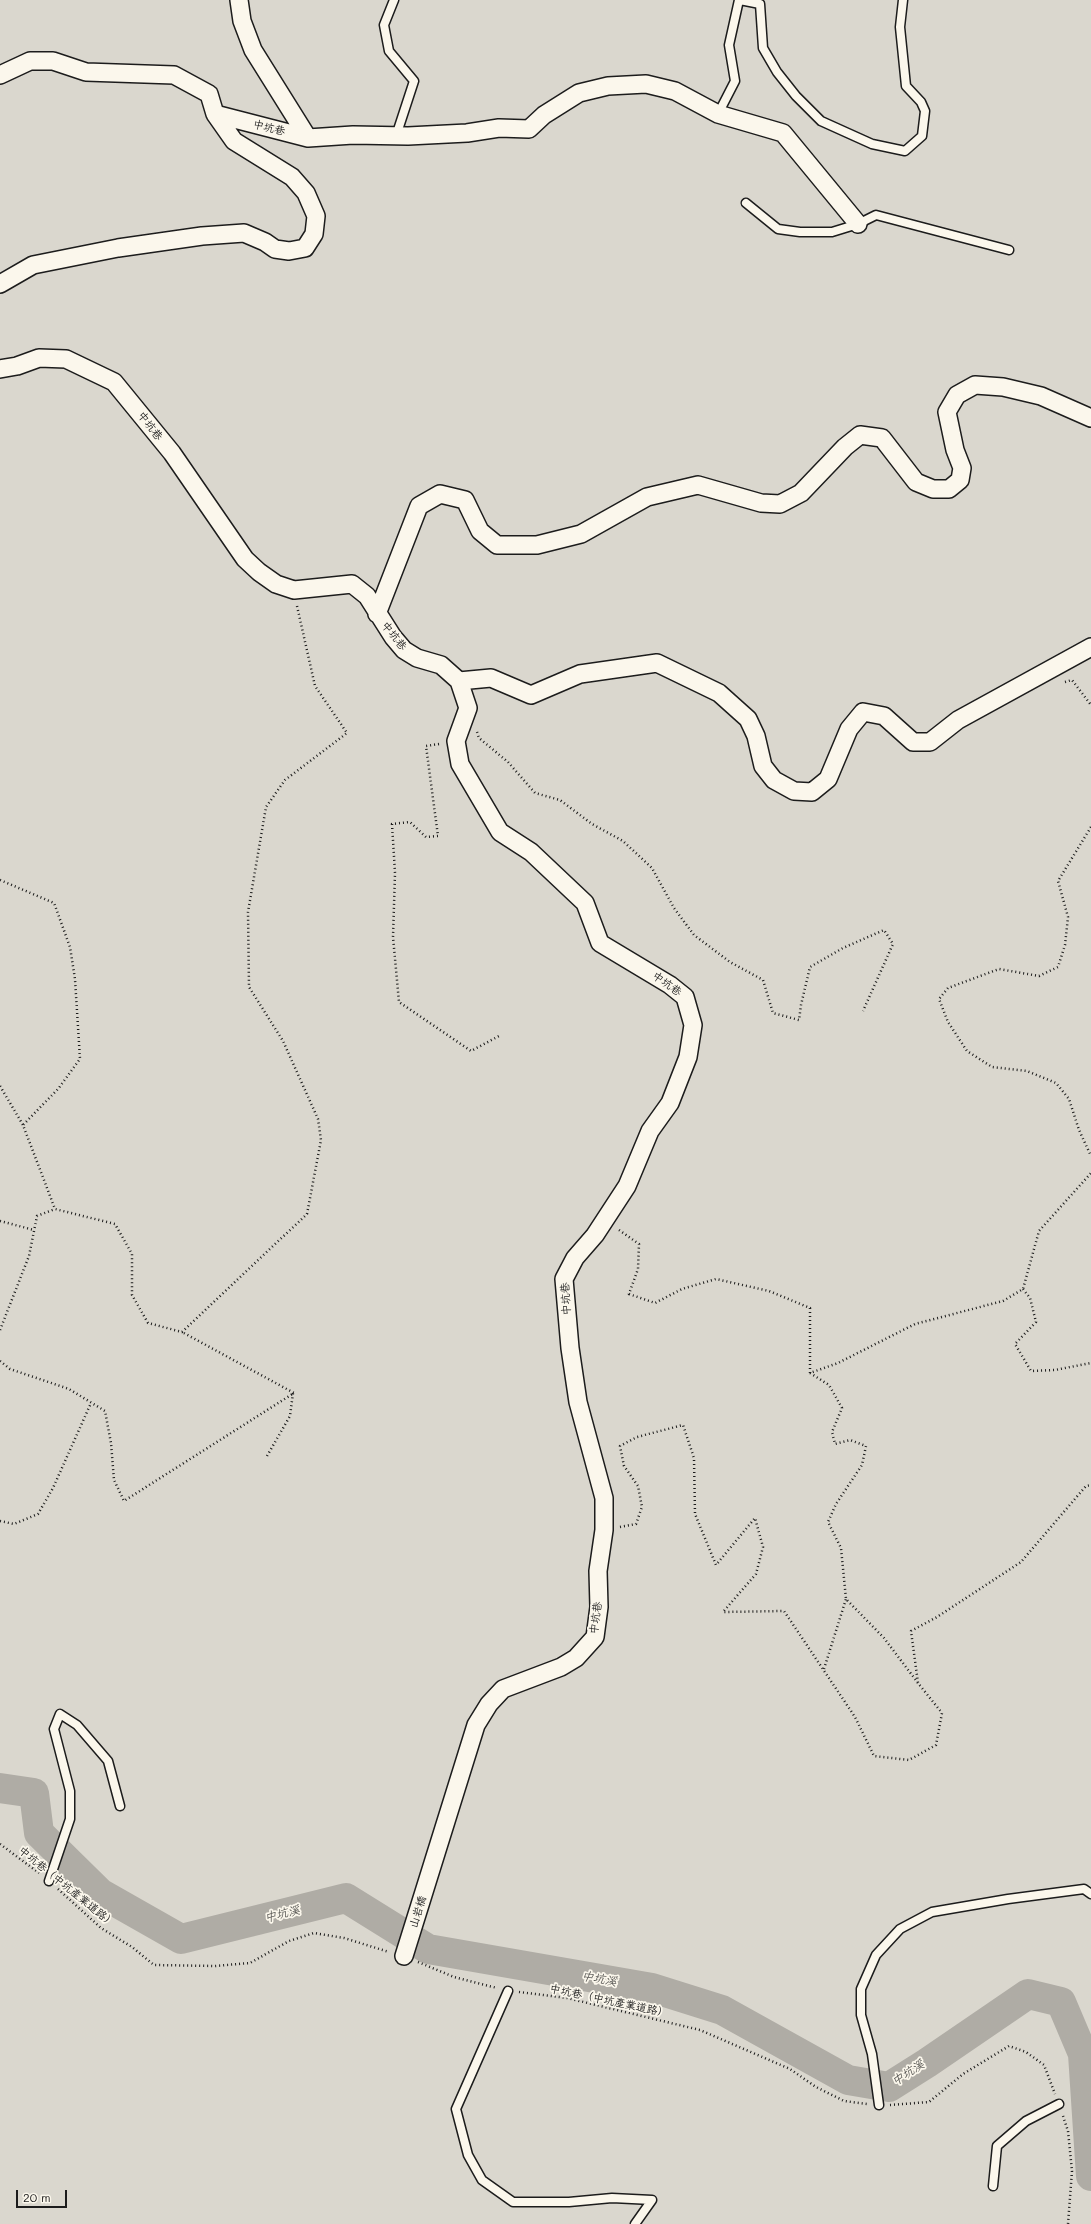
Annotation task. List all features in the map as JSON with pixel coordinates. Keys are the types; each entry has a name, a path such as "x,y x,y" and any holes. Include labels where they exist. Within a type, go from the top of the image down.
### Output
{"street":[{"name":"中坑巷","path":"238,0 242,21 253,50 308,138"},
{"path":"0,75 30,61 53,61 86,72 174,75 209,94 215,114 234,141 292,177 306,193 316,216 314,234 305,248 288,251 275,249 265,242 244,233 202,236 118,248 40,264 13,275 0,284"},
{"path":"308,138 353,135 396,136 467,133 499,128 529,129 544,115 579,93 608,86 646,84 675,91 718,114 783,134 858,224"},
{"name":"中坑巷","path":"215,114 308,138"},
{"name":"中坑巷","path":"0,369 17,366 39,358 66,359 114,382 172,453 245,560 276,584 294,590 352,584 367,596 377,614 404,650 417,658 441,665 459,681 468,708 456,741 460,764 500,832 530,852 586,903 600,943 670,985 685,996 693,1025 688,1057 670,1103 650,1131 627,1186 595,1235 575,1258 564,1279 570,1348 578,1402 604,1498 604,1530 598,1570 599,1607 595,1637 576,1658 561,1667 503,1689 489,1704 476,1725 431,1868"},
{"path":"377,614 419,506 440,494 465,500 480,530 497,545 537,545 581,534 647,497 698,485 761,503 780,504 801,493 845,447 860,435 882,438 916,482 933,489 949,489 960,480 962,468 955,450 946,412 957,395 975,385 1003,387 1041,396 1091,418"},
{"path":"459,681 491,678 530,695 580,674 657,663 719,692 748,719 756,736 763,766 774,780 794,791 812,792 828,779 849,729 863,712 884,716 913,742 930,742 958,720 1091,647"},
{"name":"山岩橋","path":"404,1956 431,1868"}],"lane":[{"path":"394,0 384,25 389,51 414,81 396,136"},
{"path":"718,114 735,81 729,45 740,0 760,4 763,48 787,84 821,121 872,144 905,151 922,136 926,112 921,102 906,86 900,27 903,0"},
{"path":"746,203 778,229 800,232 832,232 858,224 876,215 1009,250"},
{"path":"49,1881 70,1818 70,1791 54,1730 60,1714 77,1725 108,1761 120,1806"},
{"path":"878,2104 872,2054 861,2015 861,1989 876,1955 900,1929 932,1912 1008,1899 1084,1889 1091,1894"},
{"path":"508,1991 456,2109 468,2155 482,2180 514,2202 569,2202 612,2198 652,2200 635,2224"},
{"path":"993,2186 997,2146 1026,2121 1059,2104"}],"path":[{"path":"182,1332 307,1214 320,1140 318,1119 284,1041 249,987 248,912 266,807 285,780 347,733 315,686 294,590"},
{"path":"468,708 479,738 508,762 535,794 560,800 592,824 623,841 652,868 674,908 694,935 730,962 763,980 773,1013 800,1020 801,1005 810,967 843,948 884,930 893,944 863,1011"},
{"path":"456,741 426,746 438,836 426,838 410,822 392,824 394,873 393,938 399,1002 471,1051 499,1036"},
{"path":"1091,827 1058,881 1068,917 1065,945 1058,966 1039,976 1000,970 948,988 939,999 948,1022 967,1051 992,1067 1027,1071 1056,1083 1069,1099 1079,1130 1091,1156"},
{"path":"0,880 54,903 70,947 75,979 80,1059 58,1089 23,1125"},
{"path":"0,1086 23,1125 55,1209"},
{"path":"810,1373 838,1363 915,1324 1003,1301 1023,1289 1039,1231 1091,1173"},
{"path":"0,1330 29,1256 37,1216 55,1209 115,1224 132,1254 132,1295 148,1323 182,1332 294,1393"},
{"path":"604,1220 639,1244 638,1269 629,1294 655,1303 682,1289 716,1279 769,1291 810,1308 810,1373"},
{"path":"0,1221 34,1230"},
{"path":"1023,1289 1030,1298 1036,1322 1016,1344 1031,1371 1055,1370 1091,1363"},
{"path":"0,1361 10,1369 68,1389 105,1411 111,1443 114,1480 124,1502 294,1393"},
{"path":"810,1373 829,1385 842,1408 832,1432 835,1444 850,1440 866,1446 862,1465 836,1504 828,1522 841,1548 846,1599 824,1669"},
{"path":"267,1456 290,1416 294,1393"},
{"path":"0,1521 14,1524 38,1514 53,1488 91,1403"},
{"path":"604,1530 636,1524 642,1507 638,1486 624,1466 620,1446 637,1436 683,1425 694,1458 695,1514 716,1565 755,1518 763,1547 756,1574 723,1612 784,1611 855,1717 874,1756 909,1760 936,1745 942,1713 884,1638 846,1599"},
{"path":"918,1683 911,1631 937,1617 1021,1562 1086,1486 1091,1485"},
{"name":"中坑巷（中坑產業道路）","path":"0,1844 49,1881 101,1928 132,1947 154,1965 216,1966 250,1963 289,1941 314,1934 344,1938 404,1956 454,1978 508,1991 567,1998 700,2030 790,2069 816,2087 844,2100 878,2104 929,2102 963,2074 1009,2046 1026,2052 1044,2065 1068,2131 1072,2171 1068,2224"}],"shaded area":[{"path":"0,0 1091,0 1091,2224 0,2224"}],"waterway":[{"name":"中坑溪","path":"0,1788 34,1793 39,1833 100,1893 181,1939 346,1898 428,1949 652,1988 722,2010 848,2080 889,2087 1028,1994 1061,2002 1083,2054 1091,2176"}]}
